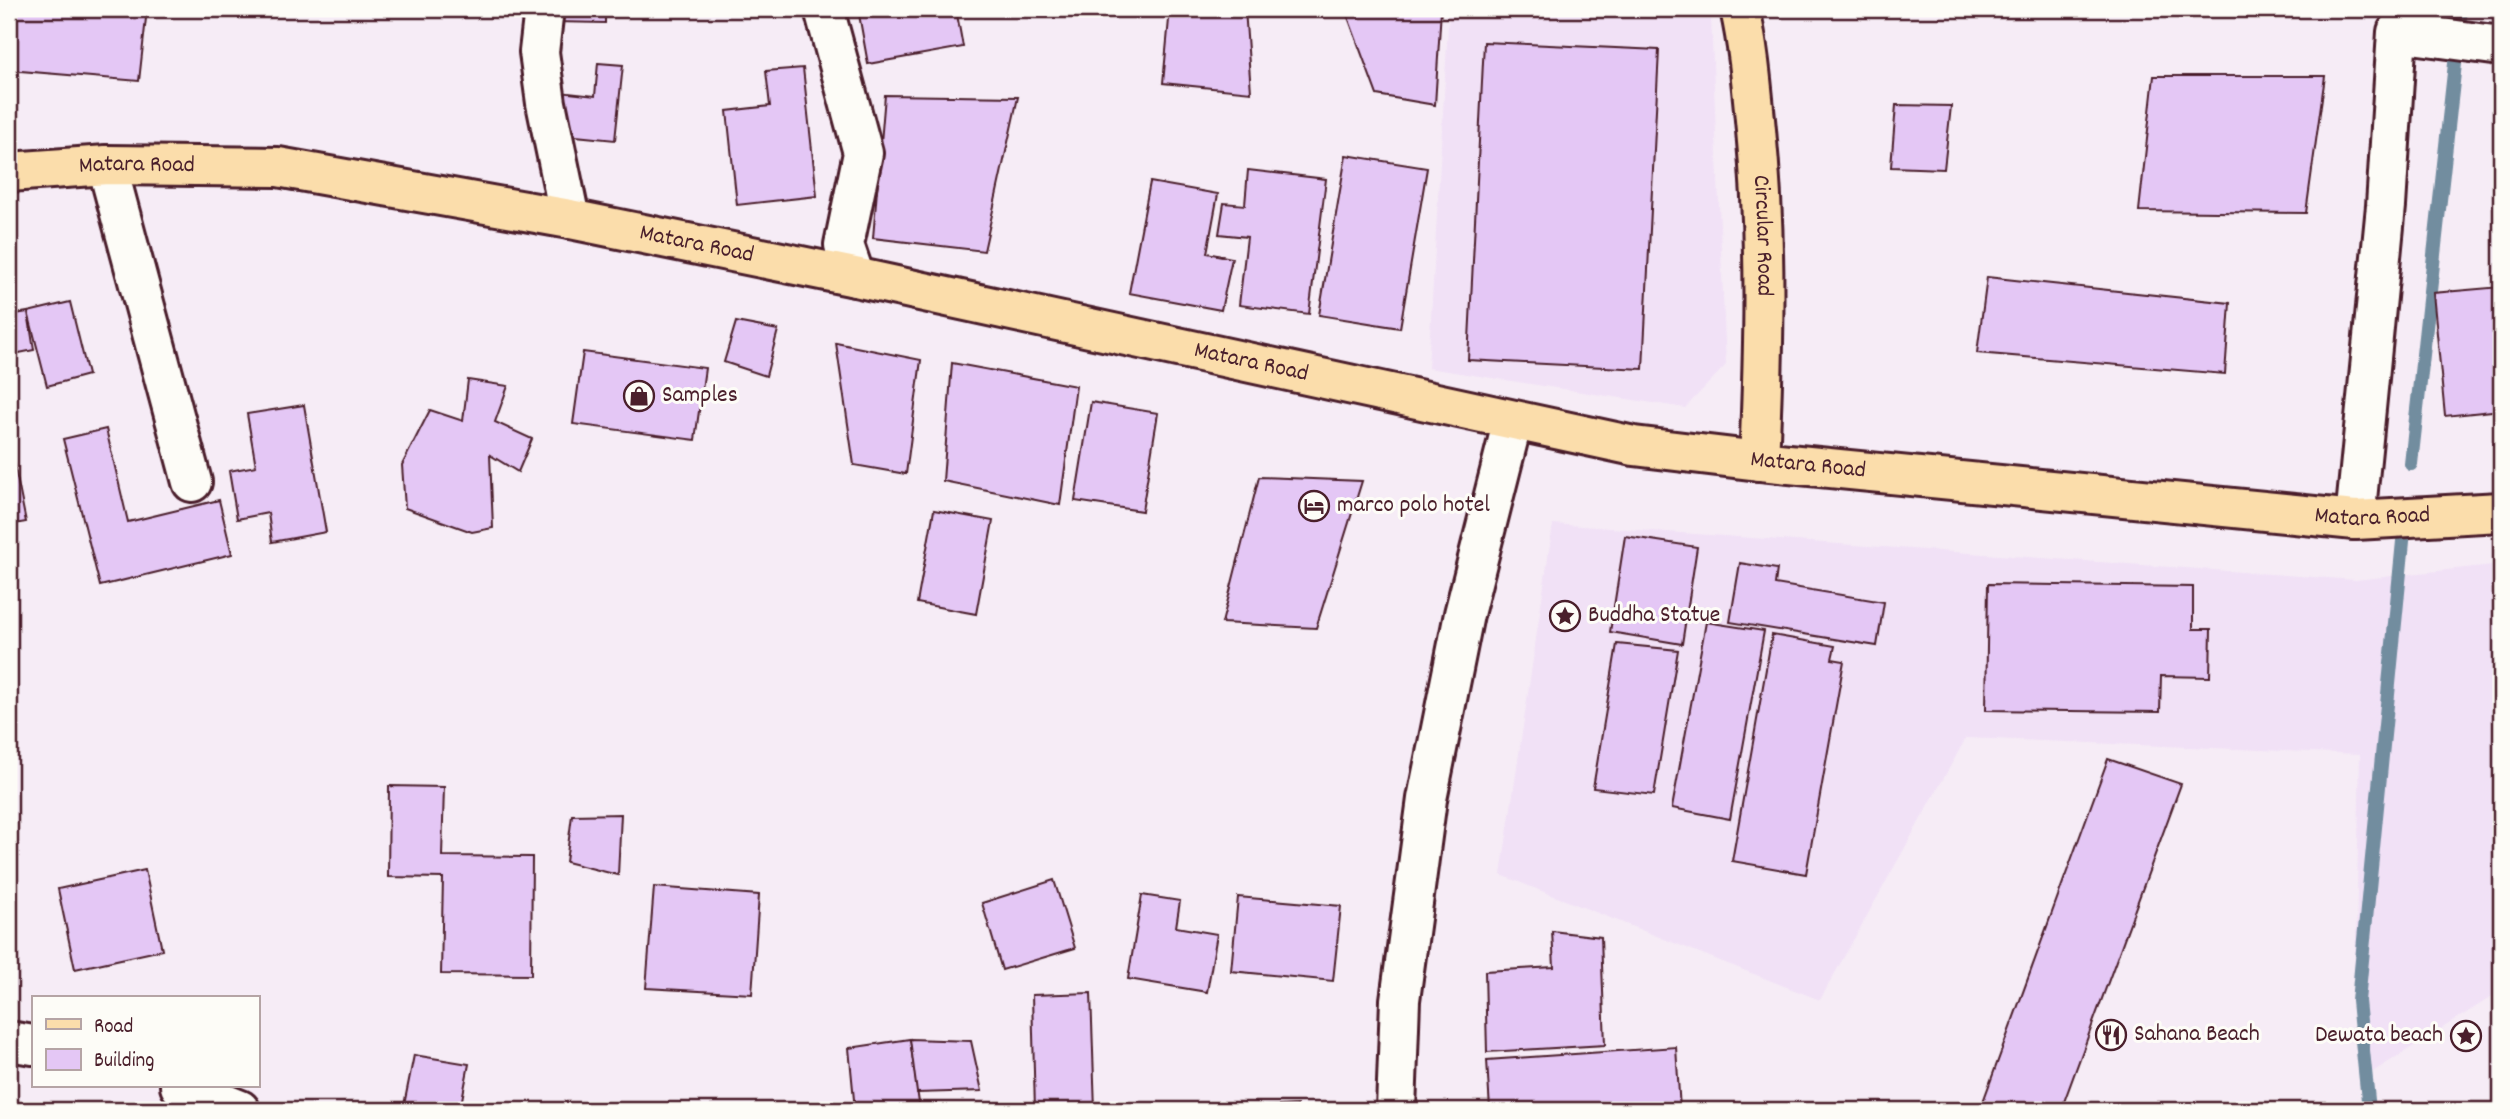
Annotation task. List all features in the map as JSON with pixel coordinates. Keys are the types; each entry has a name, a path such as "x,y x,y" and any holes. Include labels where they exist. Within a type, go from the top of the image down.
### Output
{"main road":[{"name":"Circular Road","path":"1740,9 1749,48 1763,198 1765,326 1759,461"},
{"name":"Matara Road","path":"9,172 107,165 278,167 570,219 855,277 1634,446 1759,461 2355,520 2501,512"}],"street":[{"path":"544,9 539,52 570,219"},
{"path":"824,9 863,153 844,245 855,277"},
{"path":"2355,520 2386,206 2398,21 2501,46"},
{"path":"107,165 192,482"},
{"path":"1396,1110 1400,1000 1427,799 1464,614 1513,420"},
{"path":"9,1041 32,1045"},
{"path":"185,1088 240,1110"}],"shaded area":[{"path":"1449,9 1646,9 1711,17 1726,365 1685,408 1428,368"},
{"path":"1553,524 2356,580 2501,564 2501,991 2360,1080 2352,1001 2360,754 1966,738 1820,1000 1501,875"}],"building":[{"path":"9,9 147,9 139,81 9,70"},
{"path":"555,9 605,9 605,23 555,22"},
{"path":"858,9 956,9 963,47 868,64"},
{"path":"1170,9 1245,9 1251,92 1163,83"},
{"path":"1345,9 1441,9 1435,105 1377,95"},
{"path":"1484,42 1659,50 1643,369 1468,360"},
{"path":"598,63 623,65 615,140 556,134 560,92 595,96"},
{"path":"803,68 817,196 737,205 727,111 770,106 766,71"},
{"path":"2154,76 2325,76 2306,213 2139,211"},
{"path":"885,95 1018,97 984,251 873,238"},
{"path":"1896,105 1951,106 1944,169 1891,167"},
{"path":"1346,155 1427,168 1400,328 1319,315"},
{"path":"1248,170 1326,179 1309,314 1239,305 1247,237 1219,234 1224,203 1245,205"},
{"path":"1150,182 1218,194 1207,253 1232,258 1221,310 1129,293"},
{"path":"1987,277 2230,303 2225,374 1977,353"},
{"path":"2501,287 2501,410 2445,416 2433,293"},
{"path":"70,302 88,375 47,386 28,312"},
{"path":"28,312 34,350 9,355 9,315"},
{"path":"736,322 778,330 766,376 724,362"},
{"path":"836,343 921,360 906,474 854,465"},
{"name":"Samples","path":"583,352 705,368 695,440 573,424"},
{"path":"952,363 1076,386 1060,505 943,481"},
{"path":"468,380 508,386 495,422 532,439 518,472 490,455 493,528 472,532 405,508 402,465 430,410 463,421"},
{"path":"1091,402 1158,413 1142,511 1075,501"},
{"path":"304,405 326,532 272,542 268,513 237,519 229,471 256,466 247,414"},
{"path":"106,429 128,522 219,500 232,554 100,586 63,439"},
{"path":"9,438 26,522 9,525"},
{"path":"1259,477 1362,481 1316,628 1222,623"},
{"path":"934,510 993,521 976,614 917,603"},
{"path":"1625,536 1697,547 1682,644 1610,632"},
{"path":"1740,563 1777,569 1775,584 1884,602 1877,646 1730,622"},
{"path":"1988,584 2193,587 2193,629 2211,629 2210,677 2161,676 2160,712 1986,710"},
{"path":"1706,622 1764,631 1730,819 1672,808"},
{"path":"1772,635 1835,646 1832,659 1844,661 1806,874 1732,861"},
{"path":"1617,644 1678,650 1654,795 1593,788"},
{"path":"2108,759 2181,784 2061,1110 1980,1110"},
{"path":"389,786 444,787 442,856 532,857 531,975 441,974 443,878 388,877"},
{"path":"621,814 618,875 566,862 572,815"},
{"path":"145,870 162,950 75,969 58,889"},
{"path":"1054,880 1075,948 1002,970 982,903"},
{"path":"654,887 759,895 752,994 646,988"},
{"path":"1142,895 1180,901 1176,927 1217,934 1207,992 1128,979"},
{"path":"1238,897 1341,906 1333,981 1231,971"},
{"path":"1552,931 1601,937 1605,1045 1487,1052 1485,971 1554,967"},
{"path":"1091,993 1095,1110 1035,1110 1032,995"},
{"path":"910,1039 920,1110 855,1110 849,1048"},
{"path":"910,1039 971,1041 982,1091 917,1093"},
{"path":"1676,1047 1680,1110 1490,1110 1487,1060"},
{"path":"414,1055 469,1064 460,1110 403,1110"},
{"path":"1297,1105 1297,1110 1257,1110 1257,1107"}],"waterway":[{"path":"2411,464 2461,9"},
{"path":"2369,1110 2358,1001 2404,531"}],"place":[{"name":"Samples","path":"639,396"},
{"name":"marco polo hotel","path":"1314,506"},
{"name":"Buddha Statue","path":"1565,616"},
{"name":"Sahana Beach","path":"2111,1035"},
{"name":"Dewata beach","path":"2466,1036"}]}
